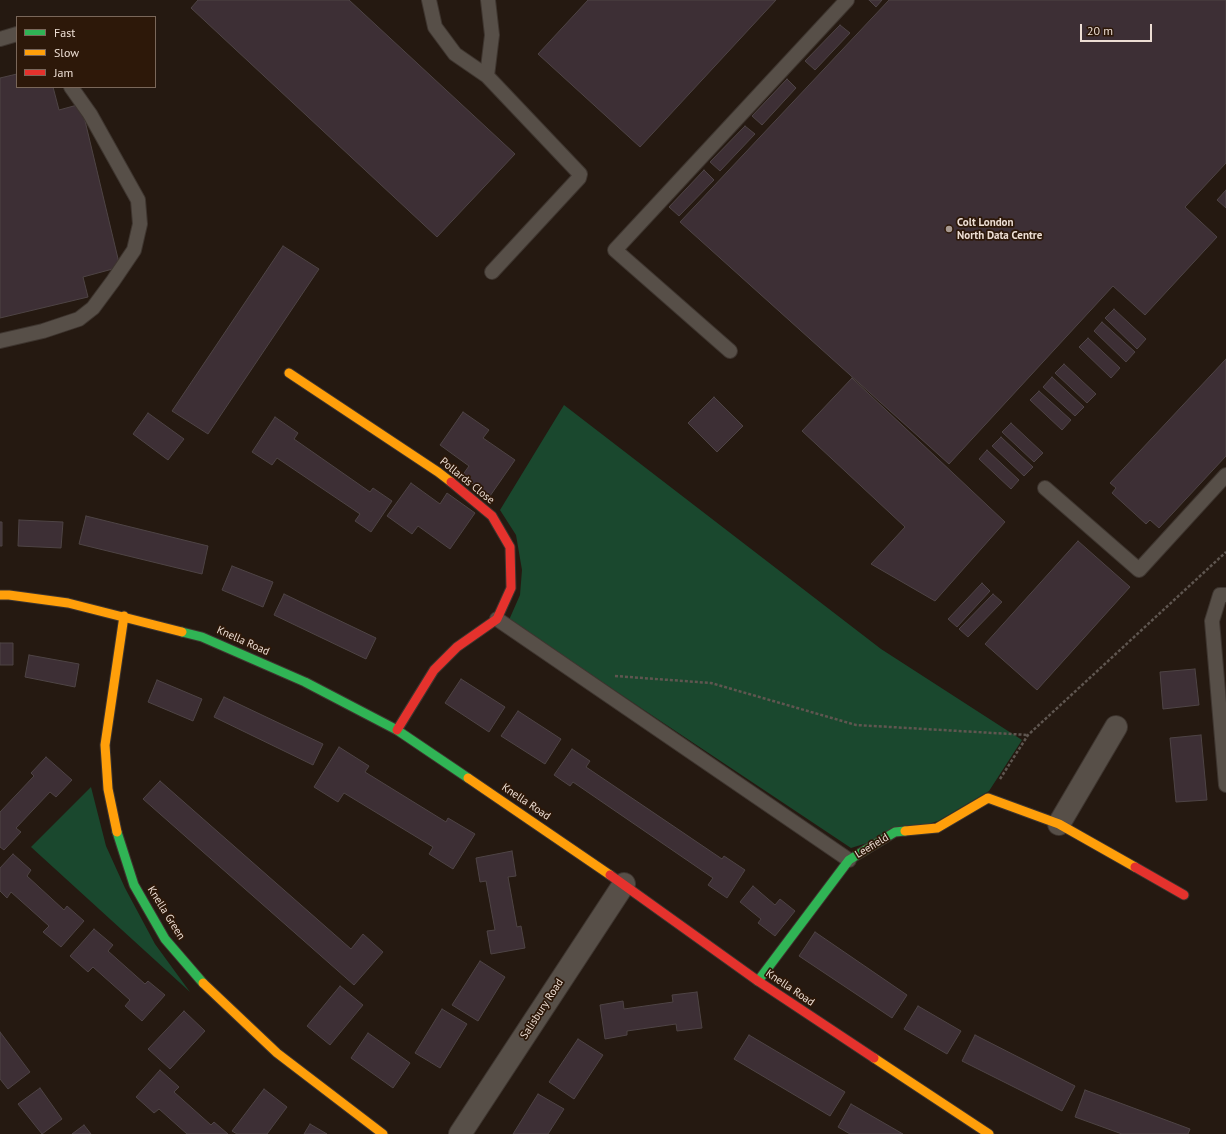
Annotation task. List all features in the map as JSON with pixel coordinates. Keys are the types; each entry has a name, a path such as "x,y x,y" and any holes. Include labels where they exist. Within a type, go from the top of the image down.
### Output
{"street":[{"name":"Pollards Close","path":"289,372 438,472 492,516 510,547 511,588 498,619"},
{"name":"Knella Road","path":"0,595 68,603 202,637 306,682 397,730 624,884 758,982 989,1134"},
{"name":"Knella Green","path":"124,616 105,744 108,789 118,839 134,885 164,939 208,990 278,1053 383,1134"},
{"path":"397,730 434,670 457,647 498,619"},
{"path":"1059,824 1116,727"},
{"path":"988,798 1059,824 1184,895"},
{"name":"Leefield","path":"758,982 849,860 895,832 937,828 988,798"},
{"name":"Salisbury Road","path":"460,1134 624,884"}],"lane":[{"path":"429,0 435,27 455,54 487,76 580,174 580,178 492,272"},
{"path":"487,76 492,35 488,0"},
{"path":"730,351 615,250 847,0"},
{"path":"0,39 16,34"},
{"path":"0,341 43,331 79,319 93,308 114,281 134,250 140,224 138,200 90,114 72,88"},
{"path":"1045,488 1139,570 1226,475"},
{"path":"1226,595 1220,596 1212,622 1224,720 1226,785"},
{"path":"498,619 849,860"}],"path":[{"path":"988,798 1028,735 1226,552"},
{"path":"612,675 711,683 856,725 1028,735"}],"green space":[{"path":"564,405 881,649 1022,740 989,791 938,821 851,848 509,620 520,595 522,570 516,535 500,510"},
{"path":"91,787 106,846 125,888 155,944 190,992 31,847"}],"building":[{"path":"198,0 349,0 515,154 437,237 191,8"},
{"path":"588,0 776,0 640,147 538,54"},
{"path":"869,0 882,0 876,7"},
{"name":"Colt London North Data Centre","path":"889,0 1226,0 1226,163 1185,207 1217,237 1145,315 1113,286 949,464 680,222"},
{"path":"840,25 850,33 815,70 805,61"},
{"path":"16,74 16,88 53,88 59,110 81,104 120,267 83,277 88,297 0,318 0,78"},
{"path":"787,79 796,88 762,125 752,116"},
{"path":"745,126 755,134 720,171 710,162"},
{"path":"704,170 714,180 679,216 669,207"},
{"path":"1226,190 1226,208 1217,200"},
{"path":"283,246 319,269 208,434 172,411"},
{"path":"1114,309 1146,339 1137,349 1105,318"},
{"path":"1102,322 1135,352 1126,362 1094,331"},
{"path":"1088,338 1120,368 1111,378 1079,347"},
{"path":"1226,359 1226,456 1159,528 1150,520 1146,524 1112,493 1116,488 1110,483"},
{"path":"1064,364 1096,394 1087,403 1055,373"},
{"path":"1052,377 1084,407 1075,416 1043,387"},
{"path":"852,378 1005,522 935,601 871,564 905,527 802,431"},
{"path":"1039,391 1071,420 1062,430 1030,400"},
{"path":"714,397 743,426 717,452 688,423"},
{"path":"463,412 489,430 483,438 515,460 490,496 462,476 469,466 440,445"},
{"path":"148,413 184,439 168,460 133,434"},
{"path":"275,417 298,433 294,439 370,492 373,488 392,501 371,532 355,521 360,514 277,458 272,465 252,452"},
{"path":"1011,423 1043,453 1034,462 1002,432"},
{"path":"1001,437 1033,467 1024,476 992,446"},
{"path":"987,450 1019,480 1011,489 979,459"},
{"path":"411,483 440,504 447,493 475,513 450,549 418,526 412,534 387,516"},
{"path":"86,516 208,546 202,574 79,544"},
{"path":"19,520 63,522 61,548 18,546"},
{"path":"0,522 2,522 2,546 0,546"},
{"path":"1078,541 1130,587 1037,690 985,644"},
{"path":"232,566 273,582 263,607 222,590"},
{"path":"982,583 990,591 957,627 948,619"},
{"path":"284,594 376,638 366,659 274,615"},
{"path":"993,594 1002,602 968,637 959,629"},
{"path":"0,643 13,643 13,665 0,665"},
{"path":"29,655 79,664 75,687 25,677"},
{"path":"1195,669 1199,705 1163,709 1160,672"},
{"path":"461,679 505,707 489,732 445,703"},
{"path":"157,680 202,699 193,721 148,702"},
{"path":"224,697 323,744 313,765 214,717"},
{"path":"518,711 561,739 545,764 501,736"},
{"path":"1201,735 1207,800 1176,802 1170,738"},
{"path":"339,747 369,766 365,772 446,822 448,818 475,834 453,869 429,854 433,847 344,793 338,802 314,787"},
{"path":"572,749 590,761 586,767 722,859 724,856 745,870 727,898 708,885 713,878 573,782 570,786 554,775"},
{"path":"46,757 72,780 56,797 50,792 16,828 21,832 4,850 0,847 0,812 34,776 31,773"},
{"path":"160,781 351,949 363,934 383,952 354,985 143,799"},
{"path":"512,851 516,876 508,877 517,927 521,926 525,948 491,954 487,931 495,930 486,881 480,882 476,858"},
{"path":"13,854 31,870 27,876 64,910 67,906 84,921 61,947 43,932 49,926 11,892 7,898 0,891 0,868"},
{"path":"753,886 775,905 780,899 795,911 775,936 758,923 761,919 740,902"},
{"path":"94,929 113,945 108,951 145,984 148,981 165,995 142,1021 125,1006 130,1000 93,967 88,972 70,956"},
{"path":"815,932 907,995 892,1018 799,956"},
{"path":"480,961 505,977 478,1021 452,1005"},
{"path":"340,986 363,1005 330,1045 307,1026"},
{"path":"697,992 702,1028 677,1031 676,1024 627,1031 627,1035 605,1039 600,1005 623,1001 624,1009 673,1002 672,995"},
{"path":"918,1006 961,1031 947,1054 904,1029"},
{"path":"442,1009 467,1024 440,1068 415,1053"},
{"path":"184,1011 205,1031 170,1069 148,1049"},
{"path":"0,1032 30,1072 8,1089 0,1079"},
{"path":"368,1033 410,1063 393,1088 351,1058"},
{"path":"749,1035 845,1092 830,1116 734,1059"},
{"path":"975,1035 1075,1086 1062,1111 962,1061"},
{"path":"578,1039 603,1055 574,1099 549,1082"},
{"path":"160,1070 179,1087 174,1092 211,1125 214,1122 228,1134 187,1134 159,1109 154,1113 136,1097"},
{"path":"40,1088 62,1119 42,1134 18,1104"},
{"path":"264,1089 287,1107 267,1134 237,1134 232,1131"},
{"path":"1085,1090 1190,1129 1188,1134 1122,1134 1075,1117"},
{"path":"538,1094 564,1109 548,1134 513,1134"},
{"path":"851,1104 903,1134 850,1134 838,1127"},
{"path":"310,1124 327,1134 304,1134"},
{"path":"84,1125 91,1134 72,1134"}],"traffic: fast":[{"path":"182,632 202,637 305,682 397,730 468,778"},
{"path":"758,981 849,860 895,832 905,831"},
{"path":"117,832 134,885 165,939 203,983"}],"traffic: slow":[{"path":"289,373 451,482"},
{"path":"0,595 68,603 182,632"},
{"path":"117,832 108,789 105,745 124,616"},
{"path":"468,778 610,875"},
{"path":"905,831 937,828 988,798 1059,824 1135,867"},
{"path":"203,983 277,1053 383,1134"},
{"path":"874,1058 989,1134"}],"traffic: jam":[{"path":"397,730 434,670 457,647 497,619 511,588 510,547 492,516 451,482"},
{"path":"1135,867 1184,895"},
{"path":"610,875 758,981 874,1058"}],"place":[{"name":"Colt London North Data Centre","path":"949,229"}]}
